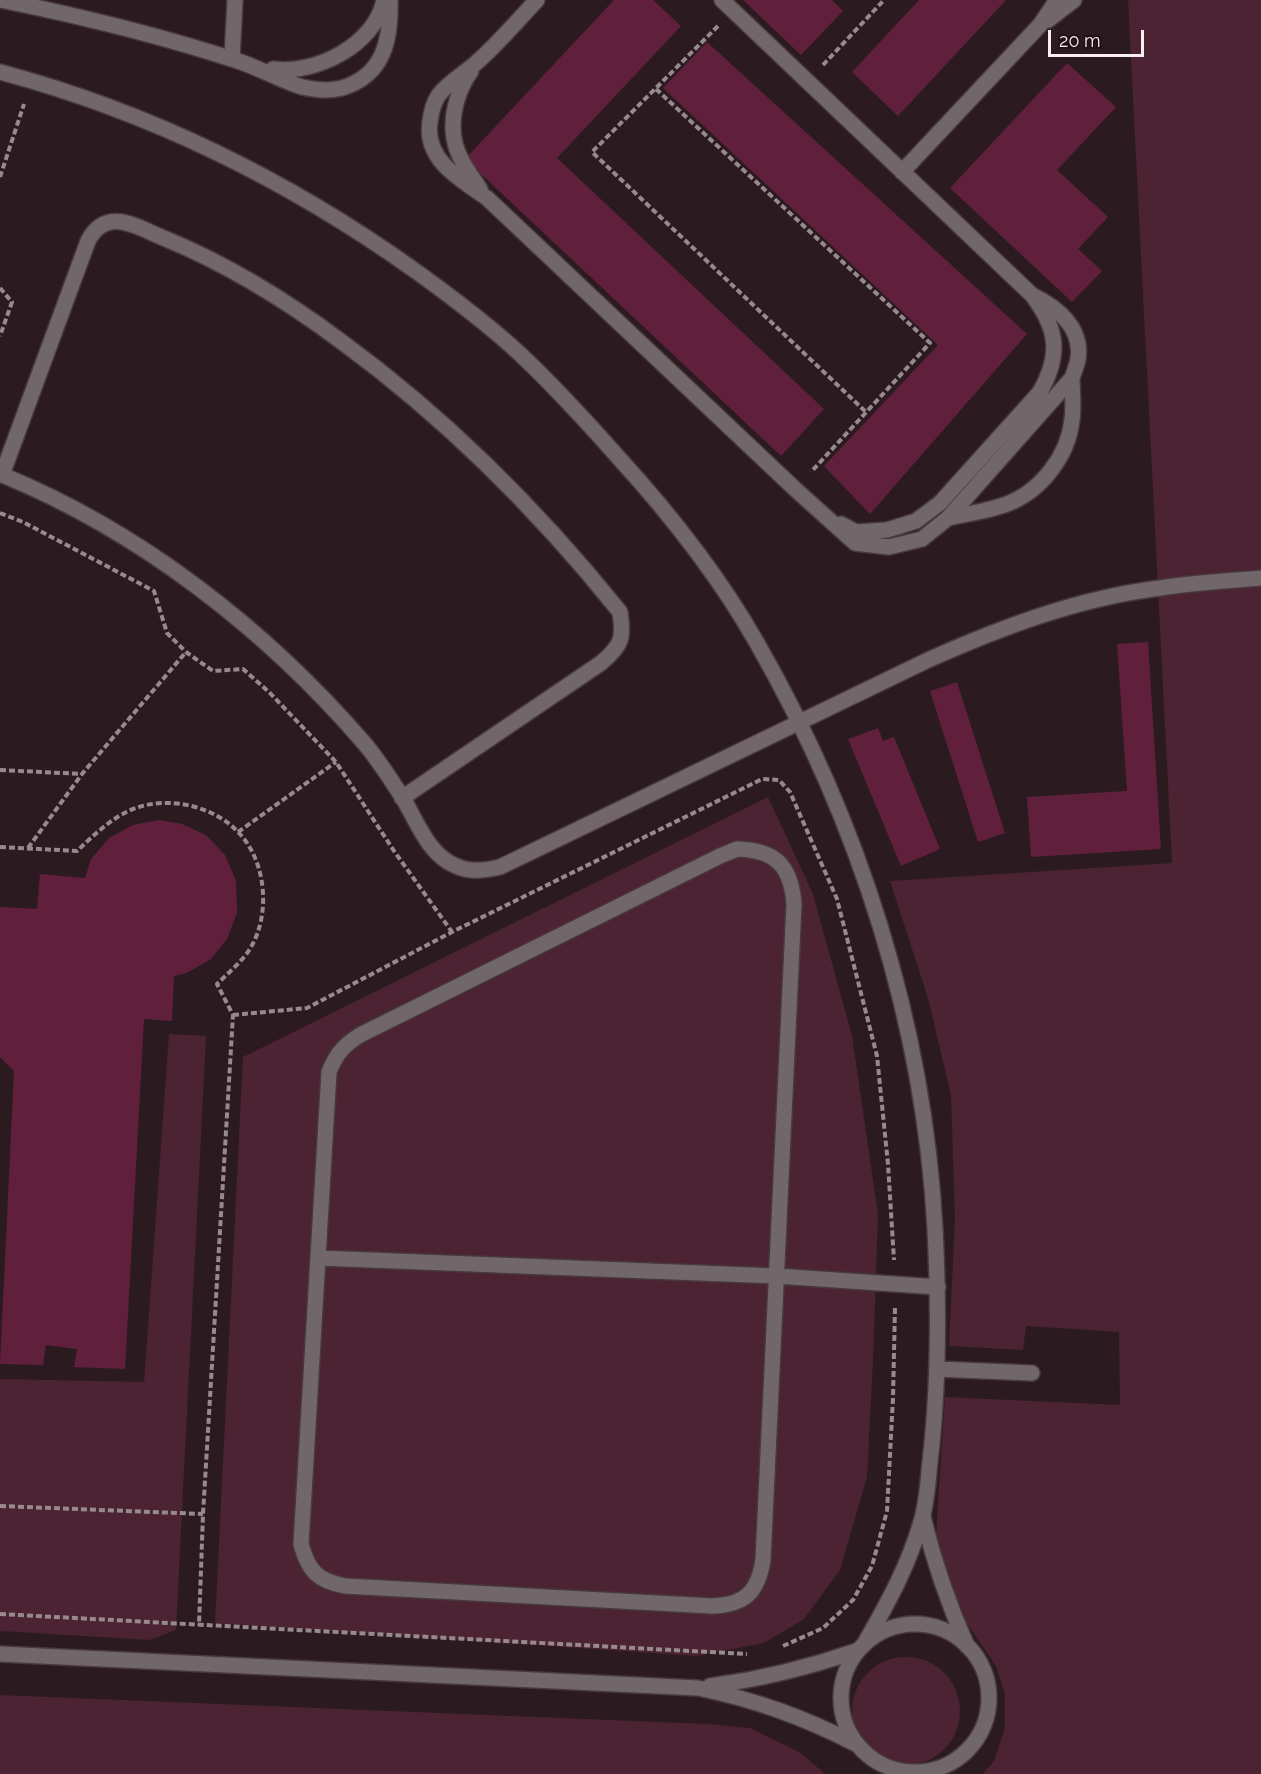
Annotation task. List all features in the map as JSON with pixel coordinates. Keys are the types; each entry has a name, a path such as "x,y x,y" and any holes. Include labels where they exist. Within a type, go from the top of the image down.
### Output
{"street":[{"path":"1,0 101,22 258,67 301,87 322,90 342,88 361,79 376,64 386,47 391,26 390,0"},
{"path":"232,59 235,0"},
{"path":"258,67 285,71 308,68 331,60 351,47 369,30 382,10 384,0"},
{"path":"537,0 476,63 438,96 431,112 429,128 431,145 439,161 451,173 487,198 855,543 889,547 922,539 948,518 1072,378"},
{"path":"902,172 1040,25 1058,0"},
{"path":"1040,25 1074,0"},
{"path":"728,5 1032,295 1050,325 1054,342 1054,359 1049,376 1040,392 940,503 916,520 887,530 856,532 825,516"},
{"path":"476,63 464,81 456,101 453,122 455,143 463,163 487,198"},
{"path":"0,72 32,80 131,115 206,147 290,189 370,238 446,293 518,352 584,418 646,488 704,561 756,640 800,722 840,811 873,903 900,997 920,1093 931,1179 938,1287 937,1369 932,1443 923,1517 908,1559 889,1601 846,1668 841,1687 841,1707 846,1727 856,1744"},
{"path":"402,798 602,663 616,650 623,632 620,612 544,522 475,452 418,401 298,310 234,271 182,246 116,220 104,223 94,230 88,241 1,474 100,524 197,586 248,629 327,700 367,747 438,855 457,867 479,871 500,867 983,635 1040,615 1099,599 1159,588 1261,578"},
{"path":"948,518 1008,504 1039,483 1052,470 1062,454 1071,428 1072,378 1078,358 1076,337 1066,318 1050,304 1032,295"},
{"path":"993,444 1005,455"},
{"path":"737,849 756,849 772,857 786,870 793,887 794,904 763,1560 761,1575 754,1589 742,1600 728,1606 712,1606 345,1586 329,1583 315,1574 305,1560 301,1544 319,1257 329,1072 335,1056 345,1044 737,849"},
{"path":"319,1257 776,1276 938,1287"},
{"path":"937,1369 1032,1373"},
{"path":"0,1654 698,1688 780,1709 819,1725 856,1744 876,1762 901,1771 928,1772 953,1762 973,1745 986,1721 989,1694 983,1668 967,1646 948,1604 923,1517"},
{"path":"698,1688 752,1680 805,1668 862,1646 891,1628 917,1624 945,1630 967,1646"}],"path":[{"path":"807,82 882,2 876,0"},
{"path":"728,5 656,89 592,152 867,413"},
{"path":"0,177 32,80"},
{"path":"656,89 930,343 795,489"},
{"path":"0,288 12,302 0,336"},
{"path":"0,513 23,522 153,591 167,633 186,652 213,671 243,669 269,692 336,762 394,851 452,932"},
{"path":"27,849 82,774 186,652"},
{"path":"238,832 336,762"},
{"path":"0,770 82,774"},
{"path":"0,847 77,851 107,824 136,808 168,802 196,807 225,821 248,845 262,876 263,915 251,947 217,984 233,1015 203,1514 199,1625"},
{"path":"0,1506 203,1514"}],"shaded area":[{"path":"1128,0 1261,0 1261,1774 983,1774 994,1761 1005,1728 1005,1694 996,1666 953,1603 935,1549 945,1397 1120,1405 1119,1332 1026,1326 1023,1350 949,1346 955,1218 951,1095 928,998 890,881 1172,863"},
{"path":"768,797 813,894 852,1036 878,1214 867,1477 840,1570 804,1619 764,1643 696,1656 215,1623 243,1057"},
{"path":"169,1034 206,1036 176,1630 150,1640 0,1631 0,1379 144,1382"},
{"path":"906,1657 927,1661 945,1672 956,1690 960,1711 956,1732 945,1750 927,1761 906,1765 885,1761 867,1750 856,1732 852,1711 856,1690 867,1672 885,1661"},
{"path":"0,1695 707,1724 750,1728 801,1753 825,1774 0,1774"}],"building":[{"path":"614,0 653,0 681,26 557,158 824,409 781,456 465,159"},
{"path":"743,0 832,0 843,11 801,55"},
{"path":"919,0 1006,0 898,116 852,72"},
{"path":"707,42 1027,334 870,514 824,466 938,345 663,88"},
{"path":"1067,63 1116,107 1057,170 1108,217 1078,249 1102,271 1072,302 950,188"},
{"path":"1148,642 1161,849 1031,857 1027,797 1127,791 1117,644"},
{"path":"957,682 1005,833 978,842 930,691"},
{"path":"878,728 883,741 894,737 940,849 901,866 848,739"},
{"path":"159,820 182,824 206,835 225,855 236,881 237,913 227,939 210,960 186,973 174,976 172,1021 144,1019 125,1369 74,1367 77,1349 46,1345 43,1365 0,1364 14,1071 0,1057 0,907 37,909 40,874 85,878 91,859 109,838 133,825"}]}
